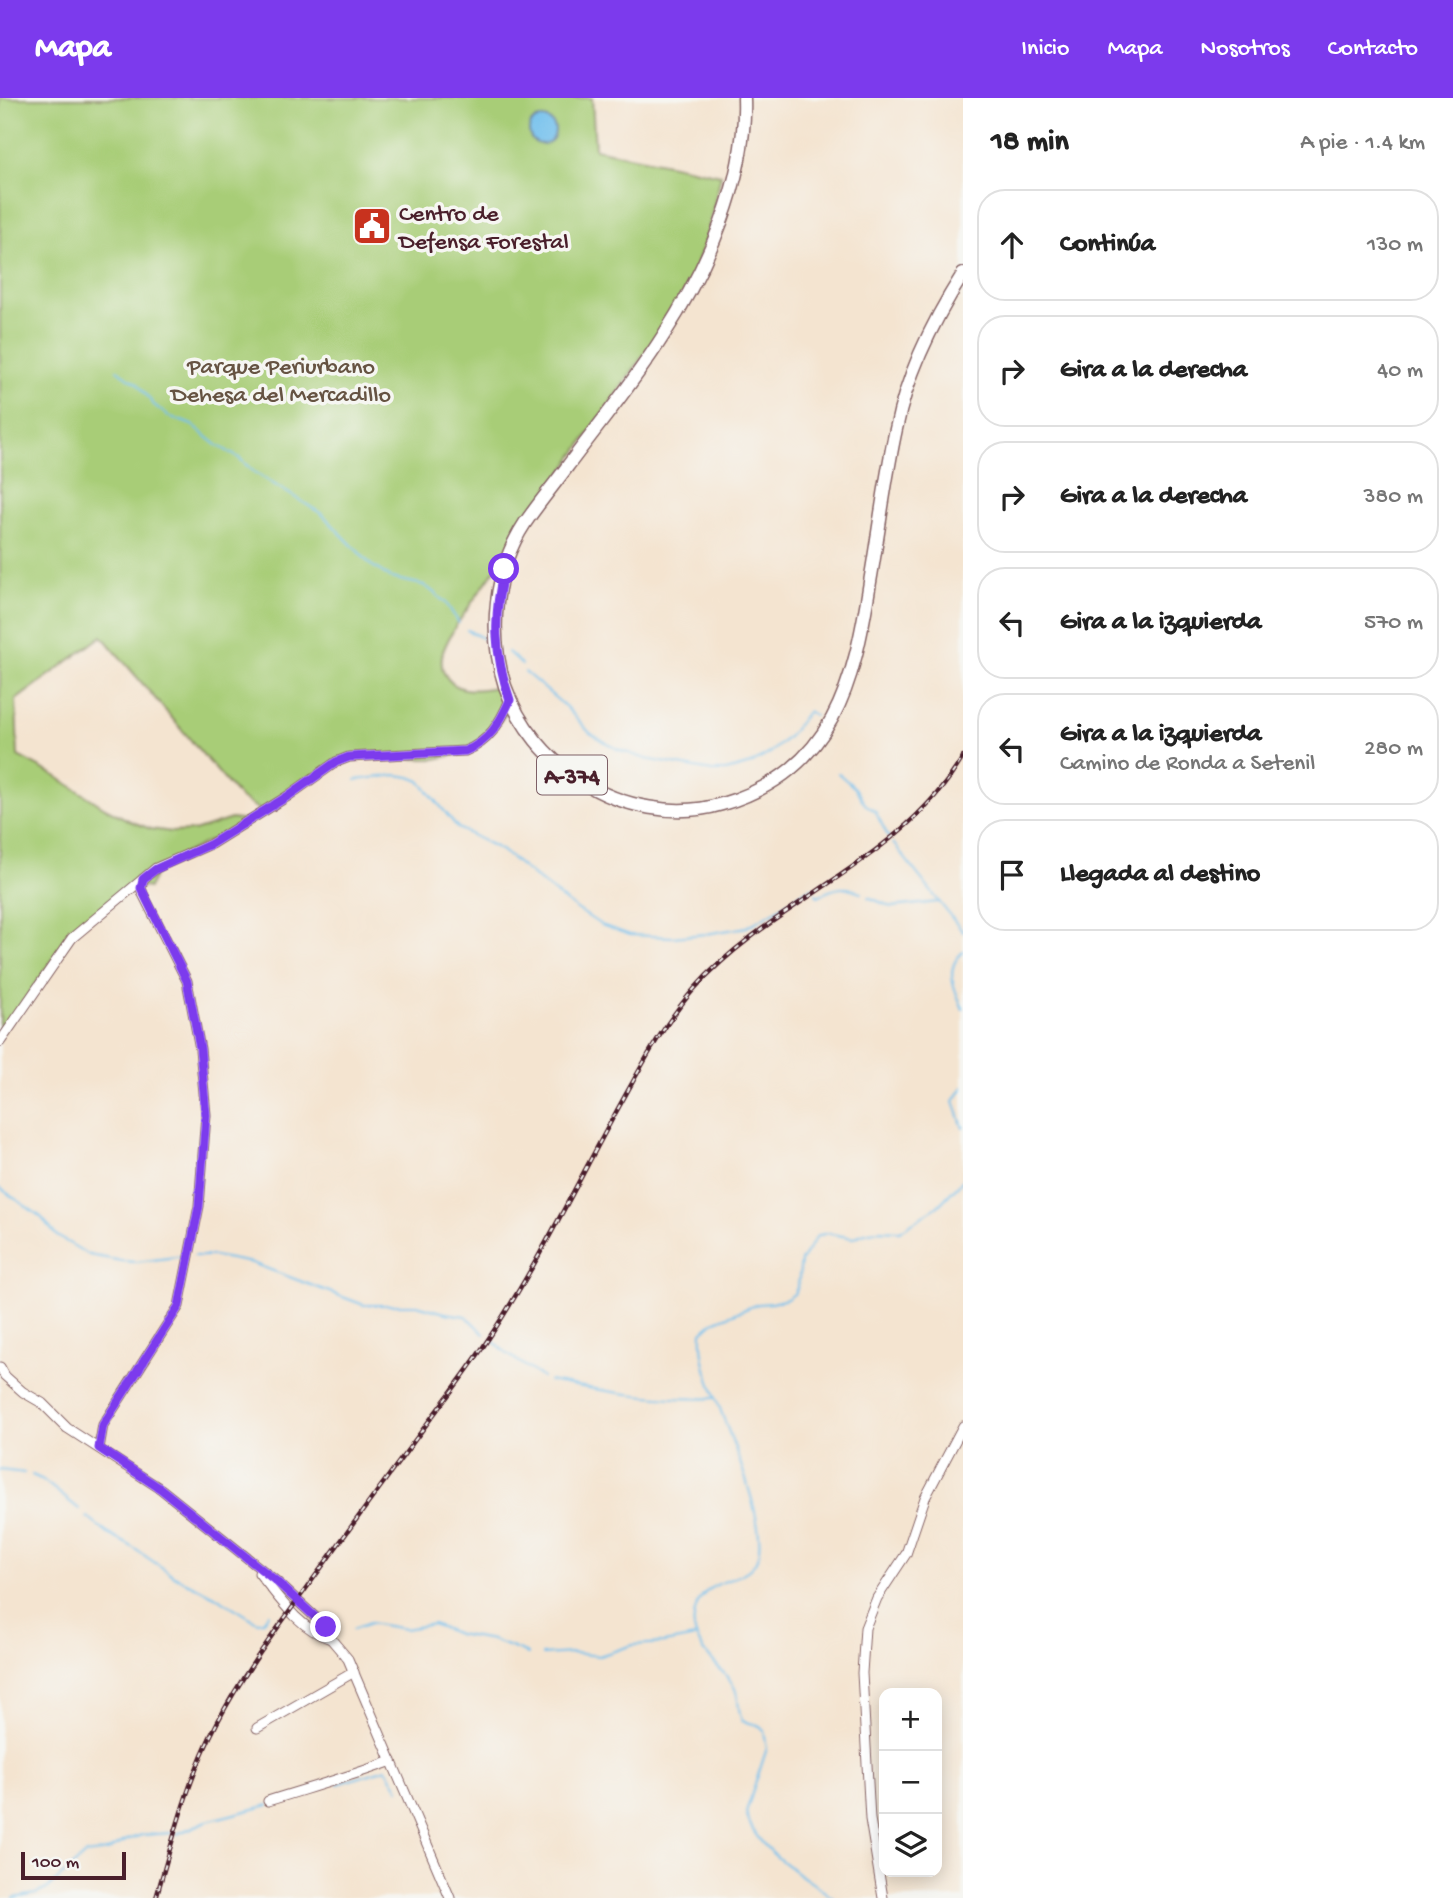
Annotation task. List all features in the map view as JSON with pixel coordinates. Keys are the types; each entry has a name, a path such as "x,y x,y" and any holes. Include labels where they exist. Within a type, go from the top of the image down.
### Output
{"main road":[{"name":"A-374","path":"744,98 736,178 696,281 661,339 523,526 504,569 497,601 496,637 500,671 510,700 539,746 562,768 592,788 631,803 671,810 715,806 772,784 789,771 821,736 845,694 854,668 899,415 913,368 963,274"}],"street":[{"path":"0,1042 72,938 156,869 211,844 288,796 336,762 349,757 465,751 479,746 498,723 510,700"},
{"path":"99,1448 103,1425 179,1306 199,1206 206,1115 200,1048 187,981 143,894 143,879"},
{"path":"0,1367 5,1376 23,1392 42,1403 67,1427 161,1489 303,1605 326,1627 354,1672 450,1898"},
{"path":"883,1898 870,1819 862,1673 865,1628 878,1596 906,1554 926,1497 963,1426"},
{"path":"247,1560 292,1614 331,1639"},
{"path":"257,1728 354,1672"},
{"path":"268,1801 392,1761"}],"green space":[{"name":"Parque Periurbano Dehesa del Mercadillo","path":"0,98 592,98 595,149 721,175 706,239 689,283 672,314 455,627 444,649 443,670 454,685 467,689 497,687 508,711 486,739 454,755 435,759 354,758 337,764 262,811 240,798 102,636 16,700 18,756 130,821 151,829 172,832 194,831 231,819 249,821 183,854 154,875 149,888 136,886 68,932 52,961 0,1035"}],"water":[{"path":"542,118 551,122 555,131 551,140 542,144 533,140 529,131 533,122"}],"waterway":[{"path":"117,370 138,384 153,404 168,416 192,425 254,472 322,514 371,565 391,578 424,585 446,603 459,623"},
{"path":"467,630 488,641"},
{"path":"508,652 522,665"},
{"path":"525,672 566,707 590,733 617,749 646,759 712,771 726,771 751,764 770,753 789,736 808,711 814,715"},
{"path":"838,773 855,788 865,804 875,811 889,838"},
{"path":"356,780 396,775 420,781 458,828 501,850 565,901 601,925 630,935 672,937 747,927 811,887 813,889"},
{"path":"893,843 963,932"},
{"path":"816,894 818,896 845,888 862,893"},
{"path":"868,897 892,907 938,902"},
{"path":"963,952 953,965 952,972 954,987 963,1009"},
{"path":"963,1087 954,1101 963,1128"},
{"path":"833,1898 769,1850 751,1826 746,1812 767,1748 764,1731 758,1725 742,1721 735,1689 701,1645 694,1629 695,1610 703,1595 712,1587 745,1573 754,1565 759,1553 754,1506 708,1374 703,1354 702,1332 713,1322 758,1304 787,1299 794,1294 798,1286 801,1261 817,1236 827,1233 853,1238 879,1230 900,1231 938,1206 963,1180"},
{"path":"0,1188 41,1217 57,1236 89,1255 136,1262 184,1256"},
{"path":"194,1256 214,1256 252,1263 364,1305 417,1305 466,1316 484,1334"},
{"path":"492,1340 543,1378"},
{"path":"549,1381 652,1397 714,1398"},
{"path":"0,1470 24,1473"},
{"path":"32,1475 43,1480 79,1509"},
{"path":"87,1517 176,1577 215,1596 257,1622 263,1621 269,1613"},
{"path":"353,1629 370,1623 405,1629 433,1624 457,1634 492,1640 528,1654"},
{"path":"542,1655 573,1653 599,1656 633,1645 695,1637"},
{"path":"338,1784 386,1769 399,1789"},
{"path":"177,1834 207,1821 269,1805"},
{"path":"14,1898 47,1889 86,1854 107,1851 142,1835 171,1833"}],"railway":[{"path":"156,1898 189,1787 227,1705 272,1636 464,1375 503,1316 537,1259 642,1065 672,1017 695,988 761,929 872,853 906,825 937,794 963,757"}],"place":[{"name":"Centro de Defensa Forestal","path":"372,226"}],"route":[{"path":"326,1627 276,1581 161,1489 99,1448 103,1425 179,1306 184,1291 199,1206 206,1115 200,1048 187,981 141,888 143,879 156,869 211,844 288,796 336,762 349,757 465,751 479,746 487,739 510,700 500,671 495,619 504,569"}]}
